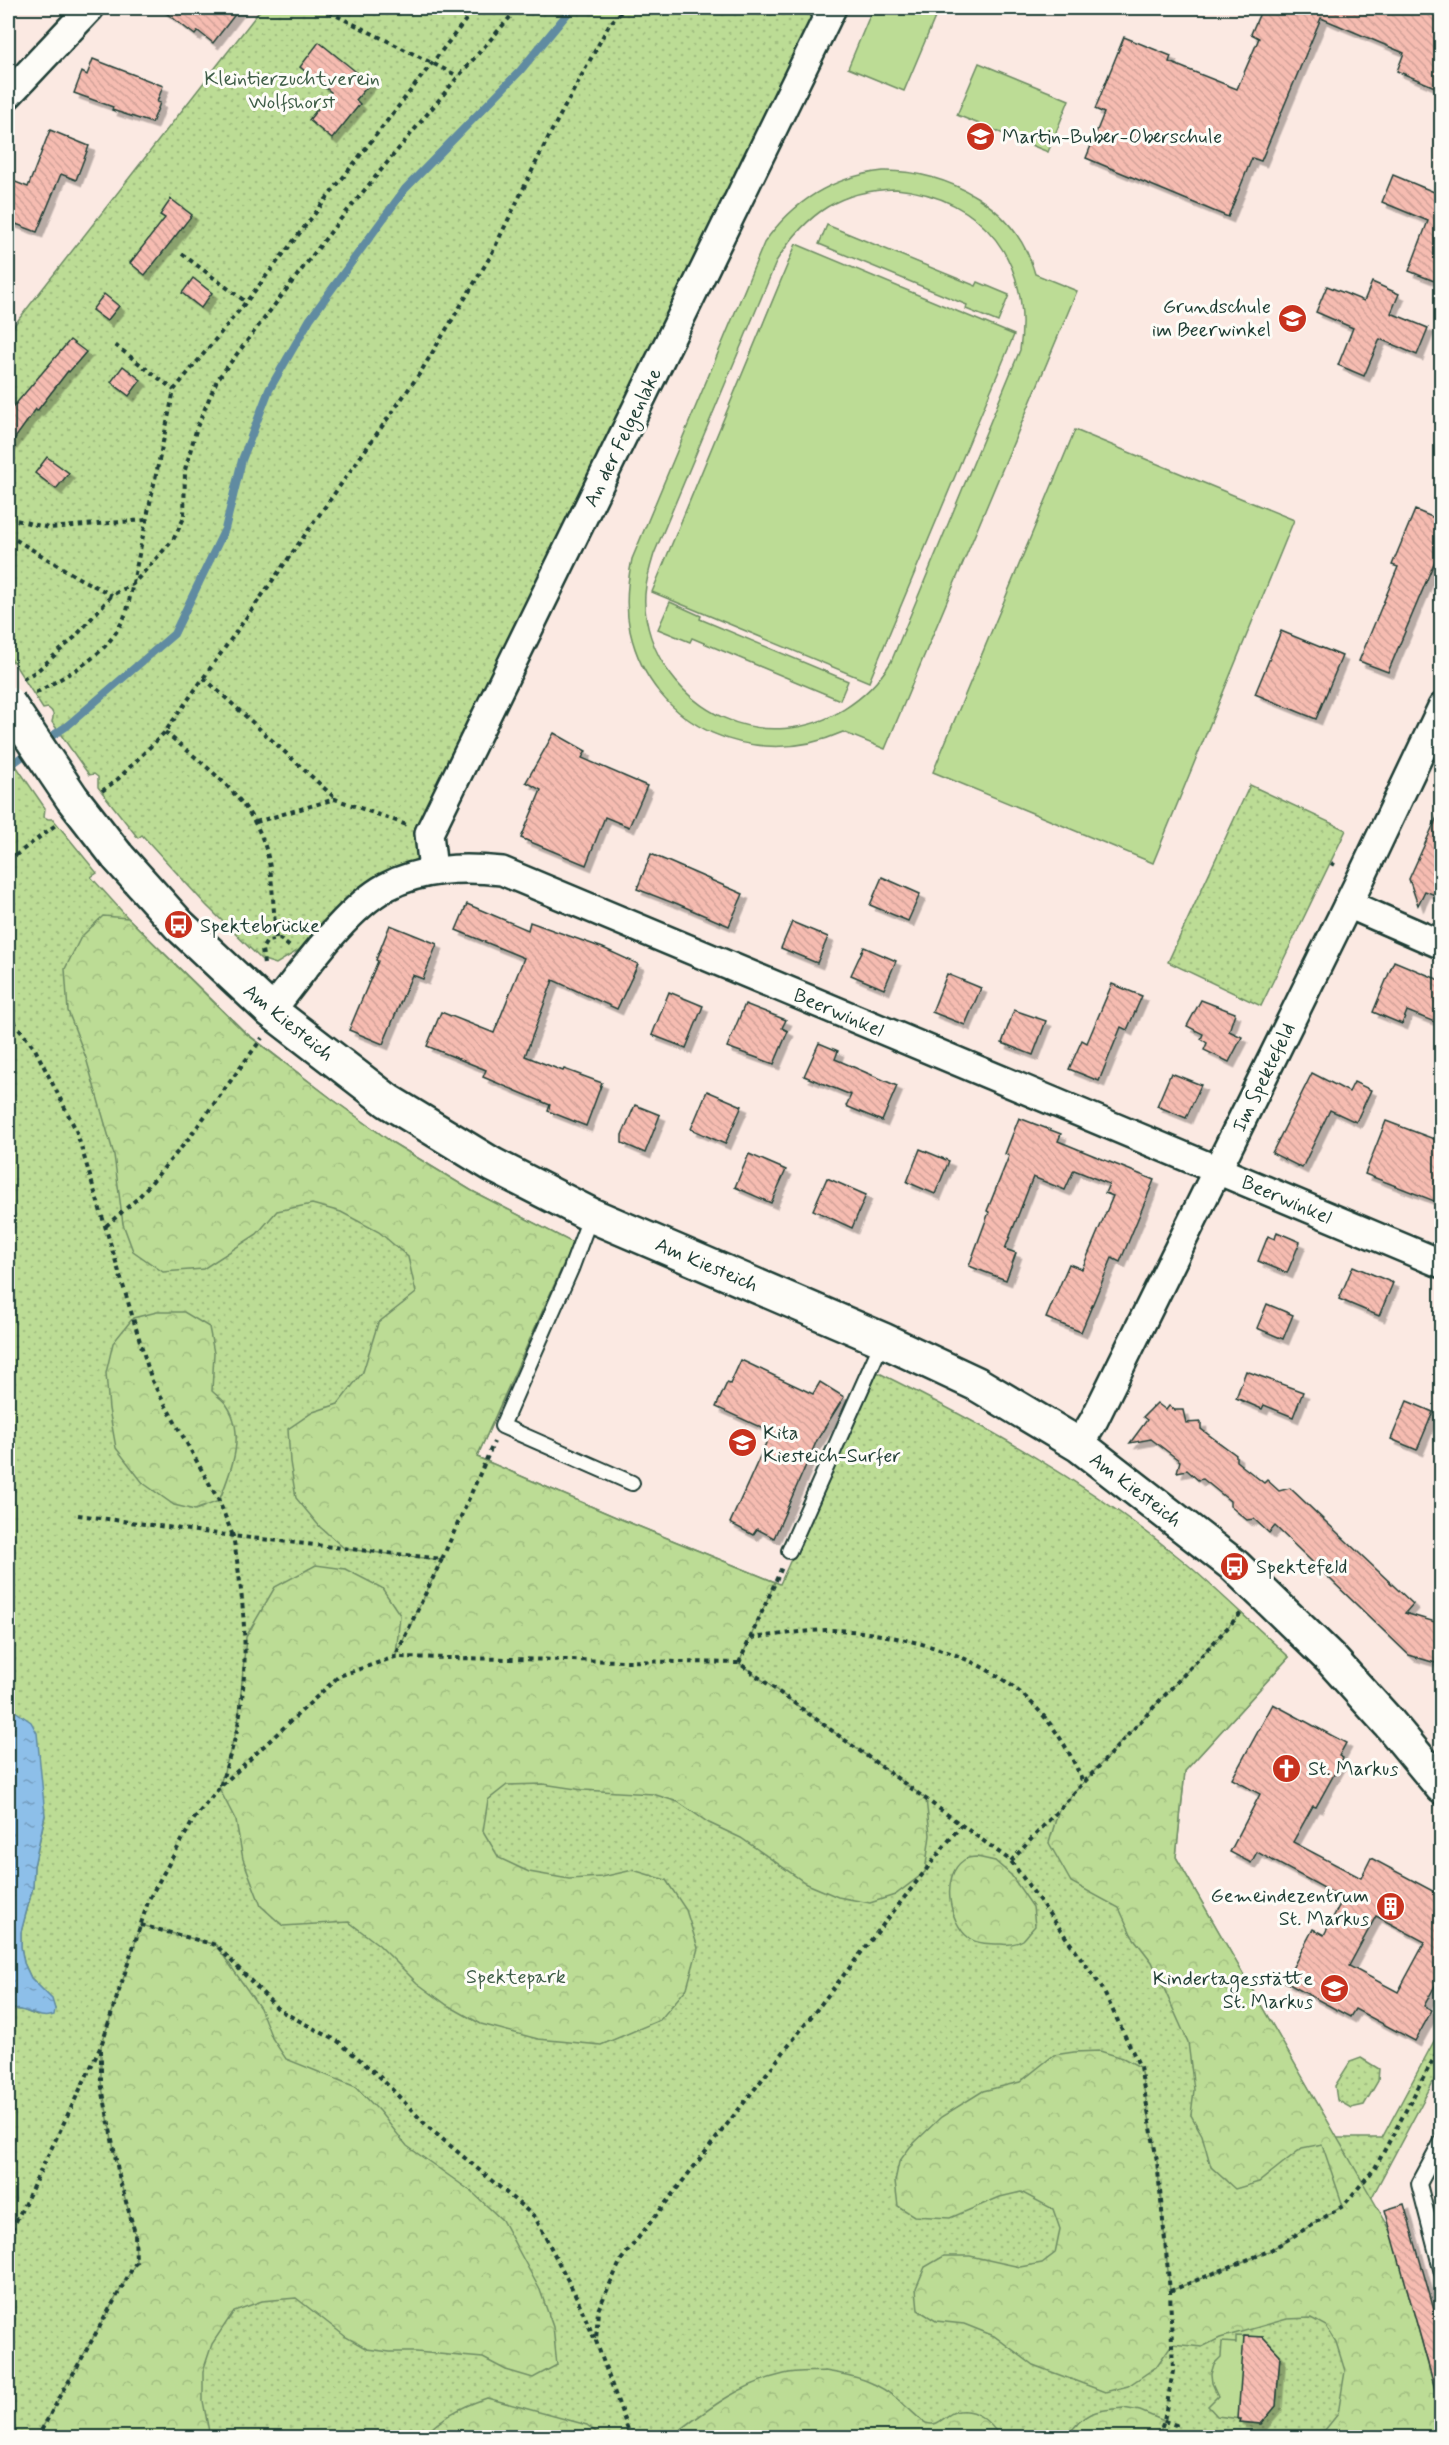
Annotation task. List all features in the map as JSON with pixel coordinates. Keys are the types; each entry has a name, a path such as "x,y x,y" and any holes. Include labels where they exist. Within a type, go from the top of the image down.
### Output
{"street":[{"path":"8,95 90,8"},
{"name":"An der Felgenlake","path":"433,871 429,833 832,8"},
{"name":"Am Kiesteich","path":"20,693 72,798 117,856 179,925 275,1014 388,1101 493,1166 591,1215 883,1340 977,1384 1079,1445 1235,1566 1330,1658 1442,1786"},
{"name":"Im Spektefeld","path":"1079,1445 1099,1410 1348,904 1442,707"},
{"name":"Beerwinkel","path":"275,1014 347,918 386,888 433,871 470,868 502,871 1442,1264"},
{"path":"1348,904 1442,945"}],"lane":[{"path":"591,1215 571,1269 502,1426 632,1483"},
{"path":"789,1551 883,1340"},
{"path":"1442,2141 1419,2184 1442,2273"}],"path":[{"path":"321,8 458,76"},
{"path":"20,693 90,660 110,642 119,630 127,612 174,390 246,302 475,8"},
{"path":"20,693 37,671 75,637 112,595 133,584 173,540 184,518 184,470 196,427 217,380 339,221 458,76 518,8"},
{"path":"102,791 165,732 420,373 490,257 550,134 609,25 625,8"},
{"path":"182,254 246,302"},
{"path":"115,345 174,390"},
{"path":"8,518 49,528 146,520"},
{"path":"8,535 82,580 112,595"},
{"path":"204,678 335,799 416,828"},
{"path":"165,732 238,796 256,822 270,866 276,938"},
{"path":"256,822 335,799"},
{"path":"8,861 56,825"},
{"path":"1331,863 1336,866"},
{"path":"264,965 262,949 267,941 276,938 288,944 291,953"},
{"path":"8,1014 35,1049 76,1130 152,1381 219,1501 233,1536 246,1637 244,1676 238,1725 219,1788"},
{"path":"106,1226 138,1198 186,1142 275,1014"},
{"path":"395,1657 502,1426"},
{"path":"78,1515 233,1536 442,1559"},
{"path":"739,1663 789,1551"},
{"path":"1011,1861 1245,1608"},
{"path":"751,1638 828,1630 860,1632 927,1645 976,1663 1014,1686 1051,1722 1075,1763 1083,1783"},
{"path":"8,2238 101,2046 149,1899 194,1819 219,1788 339,1676 395,1657 739,1663 1011,1861 1101,1986 1140,2067 1157,2161 1170,2291 1173,2371 1164,2421 1158,2438"},
{"path":"596,2341 598,2310 621,2260 961,1825"},
{"path":"141,1925 216,1945 279,2010 339,2042 380,2077 428,2127 535,2217 576,2296 596,2341 631,2438"},
{"path":"1170,2291 1269,2251 1343,2206 1375,2168 1442,2043"},
{"path":"37,2438 136,2262 135,2233 120,2181 101,2082 101,2046"},
{"path":"1164,2421 1176,2425 1174,2438"}],"green space":[{"name":"Kleintierzuchtverein Wolfshorst","path":"262,8 817,8 423,820 417,859 371,879 323,921 299,950 276,964 261,959 206,905 142,835 138,838 98,787 98,777 94,774 89,775 52,722 52,712 48,708 43,709 8,654 13,650 8,639 8,333"},
{"path":"873,8 939,8 904,91 848,68"},
{"path":"979,63 1069,100 1048,152 957,115"},
{"path":"883,171 907,172 932,177 955,185 977,197 1013,230 1026,250 1035,274 1077,291 885,749 843,732 810,743 776,746 743,743 712,733 684,716 660,694 642,665 630,631 627,604 632,559 764,243 775,228 801,203 831,185","holes":["896,189 927,195 954,205 977,221 996,240 1010,263 1018,289 1022,318 1020,350 891,662 870,689 844,709 815,723 784,728 753,727 723,718 695,700 671,675 659,657 648,627 645,605 646,584 654,554 777,260 788,243 800,229 827,207 858,194"]},
{"path":"827,225 976,286 978,282 1009,295 998,322 966,309 967,305 819,244"},
{"path":"796,244 1014,335 869,682 652,592"},
{"path":"1075,430 1294,520 1153,863 933,772"},
{"path":"670,602 701,616 700,619 848,681 840,700 692,638 690,642 658,629"},
{"name":"Spektepark","path":"8,754 45,808 44,817 53,819 97,873 91,877 128,918 245,1032 393,1143 472,1191 573,1243 477,1457 780,1584 875,1371 1034,1456 1109,1505 1181,1559 1289,1657 1185,1771 1176,1857 1337,2138 1382,2138 1441,2028 1441,2067 1371,2199 1392,2233 1441,2412 1441,2437 8,2437 8,2009 23,2010 37,2016 55,2009 51,1999 31,1978 24,1963 21,1947 21,1932 33,1887 34,1866 45,1816 15,1711 8,1712"},
{"path":"1250,785 1346,830 1261,1006 1168,962"},
{"path":"103,916 128,918 244,1032 393,1143 472,1191 573,1243 477,1457 775,1582 739,1663 926,1799 930,1835 925,1872 895,1895 870,1903 838,1897 807,1884 741,1838 709,1823 678,1802 653,1794 583,1790 543,1784 507,1785 488,1800 483,1831 499,1858 529,1872 569,1879 602,1877 633,1870 666,1880 686,1910 698,1948 687,1988 660,2020 601,2045 538,2039 481,2024 447,2005 417,1983 379,1945 349,1922 283,1926 261,1906 243,1859 236,1821 219,1788 238,1725 246,1637 275,1587 316,1565 345,1569 382,1588 400,1615 396,1655 442,1560 345,1549 320,1527 296,1498 290,1462 288,1429 313,1412 338,1404 363,1372 378,1323 416,1293 408,1257 379,1232 341,1212 312,1204 277,1211 257,1234 203,1269 163,1272 133,1251 123,1224 114,1155 86,1058 68,1011 65,969 81,937"},
{"path":"157,1312 184,1312 209,1327 214,1353 212,1391 226,1404 235,1427 235,1452 219,1501 195,1510 174,1505 143,1483 116,1448 106,1373 113,1343 133,1318"},
{"path":"1241,1613 1289,1657 1185,1771 1176,1857 1392,2233 1441,2412 1441,2437 1294,2437 1301,2433 1325,2430 1338,2414 1345,2371 1336,2342 1326,2326 1311,2318 1287,2319 1220,2338 1202,2347 1172,2344 1156,2367 1128,2386 1105,2392 1033,2365 994,2336 964,2324 936,2321 918,2310 916,2288 925,2267 944,2256 970,2256 1020,2267 1042,2263 1055,2253 1060,2229 1053,2209 1021,2192 1000,2197 950,2218 914,2216 898,2206 895,2181 899,2162 910,2147 941,2117 983,2091 1020,2082 1054,2055 1100,2051 1123,2058 1140,2067 1157,2161 1170,2291 1269,2251 1343,2206 1322,2144 1302,2148 1259,2182 1235,2189 1211,2167 1202,2135 1191,2115 1194,2090 1188,2042 1152,1962 1132,1936 1119,1908 1071,1882 1049,1843 1059,1809"},
{"path":"977,1857 995,1861 1011,1875 1033,1907 1035,1926 1021,1941 989,1944 976,1941 969,1938 956,1922 950,1899 952,1877 964,1860"},
{"path":"141,1925 216,1945 260,2008 272,2038 286,2059 356,2087 407,2146 472,2192 502,2220 540,2290 553,2327 557,2365 533,2378 506,2370 483,2358 367,2349 346,2337 296,2298 262,2301 234,2311 212,2344 203,2371 203,2401 210,2437 37,2437 136,2262 135,2233 120,2181 101,2082 101,2046"},
{"path":"1361,2058 1379,2069 1378,2081 1364,2105 1351,2108 1337,2100 1335,2086 1350,2062"},
{"path":"1236,2336 1263,2337 1280,2355 1276,2406 1261,2424 1217,2416 1208,2406 1218,2396 1211,2374 1214,2364 1221,2357 1222,2342 1236,2343"},
{"path":"825,2371 857,2377 874,2384 904,2404 926,2423 938,2423 955,2412 969,2411 987,2421 1000,2437 671,2437 724,2399 752,2384 789,2373"},
{"path":"487,2398 587,2425 602,2437 422,2437 452,2413"},
{"path":"1123,2408 1140,2411 1164,2421 1158,2437 1067,2437 1079,2422 1090,2414"}],"water":[{"path":"15,1711 31,1722 37,1733 45,1815 34,1866 33,1887 21,1932 21,1947 24,1963 31,1978 52,1999 54,2015 48,2016 8,2009 8,1712"}],"building":[{"path":"160,8 240,8 213,43 198,31 195,35"},
{"path":"1262,8 1419,8 1442,17 1442,90 1397,71 1404,53 1321,18 1261,161 1252,158 1228,217 1086,158 1104,113 1095,109 1124,37 1171,56 1169,62 1237,89 1259,38 1251,34"},
{"path":"319,42 370,83 356,100 360,104 332,139 309,120 331,92 300,67"},
{"path":"93,59 163,86 157,102 160,103 152,123 112,110 113,107 74,93 82,72 87,75"},
{"path":"50,130 89,146 76,180 61,174 37,232 8,221 8,179 28,187"},
{"path":"1393,175 1439,194 1442,190 1442,273 1437,271 1434,281 1409,271 1428,221 1382,202"},
{"path":"171,199 192,215 145,275 130,263 165,218 160,215"},
{"path":"193,278 212,293 201,308 182,293"},
{"path":"1372,282 1399,294 1391,313 1428,328 1417,355 1380,339 1364,376 1338,365 1353,328 1316,312 1327,286 1364,301"},
{"path":"104,294 119,306 107,321 92,310"},
{"path":"70,340 86,352 37,411 36,409 8,448 8,413"},
{"path":"123,366 141,380 129,396 111,382"},
{"path":"47,457 69,473 56,489 35,473"},
{"path":"1415,510 1442,521 1442,544 1388,672 1359,661 1398,567 1392,565"},
{"path":"1281,631 1342,656 1316,719 1255,694"},
{"path":"554,733 586,751 582,758 647,786 629,827 605,817 586,865 521,838 541,790 526,782"},
{"path":"1442,806 1442,852 1433,872 1442,875 1442,898 1425,891 1418,905 1409,879"},
{"path":"651,854 743,894 729,926 637,889"},
{"path":"882,877 920,894 908,921 870,905"},
{"path":"467,904 528,930 530,922 603,948 638,964 617,1009 553,980 525,1056 602,1083 586,1126 548,1111 550,1105 483,1077 486,1070 427,1046 441,1012 494,1033 524,958 456,930"},
{"path":"792,922 828,937 817,963 781,948"},
{"path":"390,925 437,944 423,979 412,975 383,1044 349,1030 378,961 376,960"},
{"path":"864,947 896,961 884,989 851,975"},
{"path":"1394,961 1442,981 1442,1025 1407,1011 1402,1024 1373,1012"},
{"path":"947,974 981,988 965,1025 932,1012"},
{"path":"1112,984 1142,996 1127,1030 1121,1027 1099,1081 1069,1069 1082,1040 1087,1043"},
{"path":"669,992 703,1006 686,1048 652,1035"},
{"path":"1201,1000 1235,1013 1229,1031 1242,1037 1229,1062 1204,1050 1207,1043 1201,1039 1203,1034 1187,1026"},
{"path":"745,1004 786,1020 782,1028 788,1031 774,1064 727,1047"},
{"path":"1014,1010 1046,1021 1033,1055 1002,1043"},
{"path":"819,1043 838,1051 835,1059 897,1086 882,1121 846,1106 851,1095 804,1076"},
{"path":"1171,1073 1201,1085 1186,1118 1157,1106"},
{"path":"1312,1073 1349,1092 1354,1082 1371,1090 1356,1122 1330,1110 1302,1168 1272,1153"},
{"path":"707,1091 742,1106 725,1144 691,1129"},
{"path":"635,1105 660,1115 645,1153 622,1143 622,1135"},
{"path":"1019,1118 1061,1134 1058,1141 1154,1180 1120,1262 1112,1258 1081,1332 1046,1318 1069,1264 1082,1269 1113,1196 1105,1193 1109,1184 1074,1170 1065,1190 1033,1177 1005,1249 1016,1253 1006,1280 969,1266 989,1212 987,1211 1009,1156 1005,1154"},
{"path":"1386,1121 1442,1142 1442,1204 1365,1174"},
{"path":"920,1149 949,1161 935,1194 907,1182"},
{"path":"749,1154 786,1170 771,1203 735,1187"},
{"path":"827,1178 866,1195 852,1228 813,1210"},
{"path":"1277,1232 1300,1242 1287,1273 1258,1261 1268,1236 1275,1239"},
{"path":"1353,1266 1393,1283 1379,1316 1339,1299"},
{"path":"1267,1304 1293,1315 1283,1339 1257,1328"},
{"path":"741,1360 813,1394 820,1382 844,1397 817,1440 774,1538 757,1529 753,1535 730,1523 771,1432 716,1407"},
{"path":"1246,1371 1303,1392 1293,1417 1264,1405 1262,1409 1236,1398"},
{"path":"1407,1401 1433,1412 1417,1450 1391,1439"},
{"path":"1157,1403 1166,1410 1169,1406 1175,1410 1183,1410 1186,1423 1201,1422 1201,1429 1236,1455 1236,1461 1264,1483 1267,1480 1279,1491 1290,1488 1413,1604 1405,1613 1442,1624 1442,1665 1409,1655 1275,1526 1269,1533 1254,1519 1247,1520 1230,1506 1230,1501 1203,1479 1198,1480 1187,1470 1177,1472 1180,1461 1151,1439 1130,1443 1147,1420 1143,1417"},
{"path":"1273,1704 1346,1743 1339,1756 1343,1758 1316,1807 1313,1806 1293,1842 1361,1878 1371,1858 1442,1896 1442,1973 1424,2006 1432,2010 1415,2041 1355,2009 1350,2017 1285,1982 1313,1929 1324,1935 1343,1898 1257,1852 1251,1863 1230,1852 1260,1794 1232,1779","holes":["1376,1916 1425,1942 1398,1992 1349,1966"]},
{"path":"1404,2204 1442,2338 1442,2391 1436,2392 1385,2210"},
{"path":"1244,2336 1263,2337 1280,2355 1276,2406 1261,2424 1240,2422 1241,2419 1238,2419"}],"waterway":[{"path":"43,742 67,726 174,634 225,529 242,460 269,390 310,319 405,189 520,71 572,8"},
{"path":"8,767 31,750"}],"place":[{"name":"Martin-Buber-Oberschule","path":"981,136"},
{"name":"Grundschule im Beerwinkel","path":"1292,318"},
{"name":"Spektebrücke","path":"179,925"},
{"name":"Kita Kiesteich-Surfer","path":"742,1443"},
{"name":"Spektefeld","path":"1235,1566"},
{"name":"St. Markus","path":"1287,1768"},
{"name":"Gemeindezentrum St. Markus","path":"1390,1907"},
{"name":"Kindertagesstätte St. Markus","path":"1334,1989"}]}
